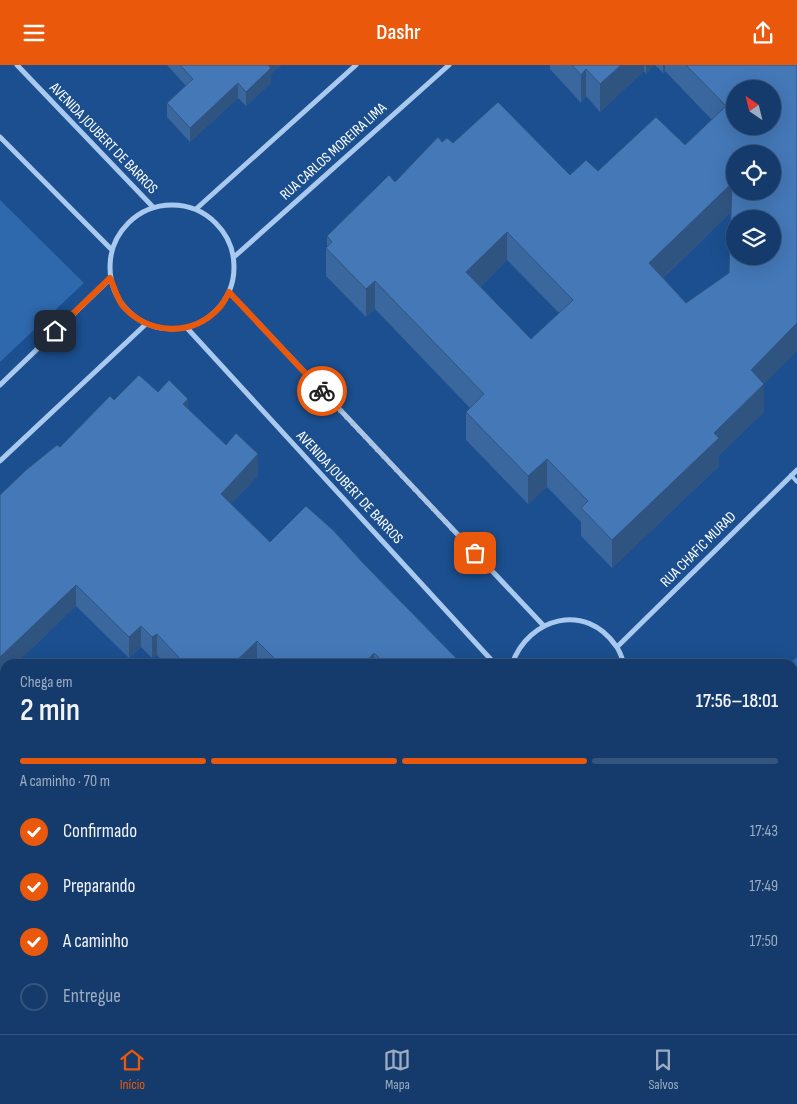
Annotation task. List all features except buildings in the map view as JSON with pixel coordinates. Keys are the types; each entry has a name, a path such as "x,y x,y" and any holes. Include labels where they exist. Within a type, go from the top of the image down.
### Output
{"street":[{"name":"AVENIDA JOUBERT DE BARROS","path":"17,65 153,207"},
{"path":"196,209 356,65"},
{"name":"RUA CARLOS MOREIRA LIMA","path":"234,257 449,65"},
{"path":"0,137 112,250"},
{"path":"175,205 196,209 210,217 221,228 229,241 234,257 234,274 229,292 219,308 204,321 187,328 159,328 146,324 122,305 110,278 112,250 120,232 134,217 153,207 175,205"},
{"path":"0,385 110,278"},
{"path":"229,292 543,625"},
{"path":"0,461 146,324"},
{"name":"AVENIDA JOUBERT DE BARROS","path":"187,328 490,659"},
{"name":"RUA CHAFIC MURAD","path":"617,647 797,469"},
{"path":"514,659 518,647 529,635 543,625 563,620 585,622 603,631 617,647 622,659"}],"lane":[{"path":"791,475 797,482"}],"shaded area":[{"path":"0,200 84,283 0,362"}],"way so far":[{"path":"322,391 475,553"}],"route":[{"path":"55,331 110,278 122,305 146,324 159,328 187,328 204,321 219,308 229,292 322,391"}]}
